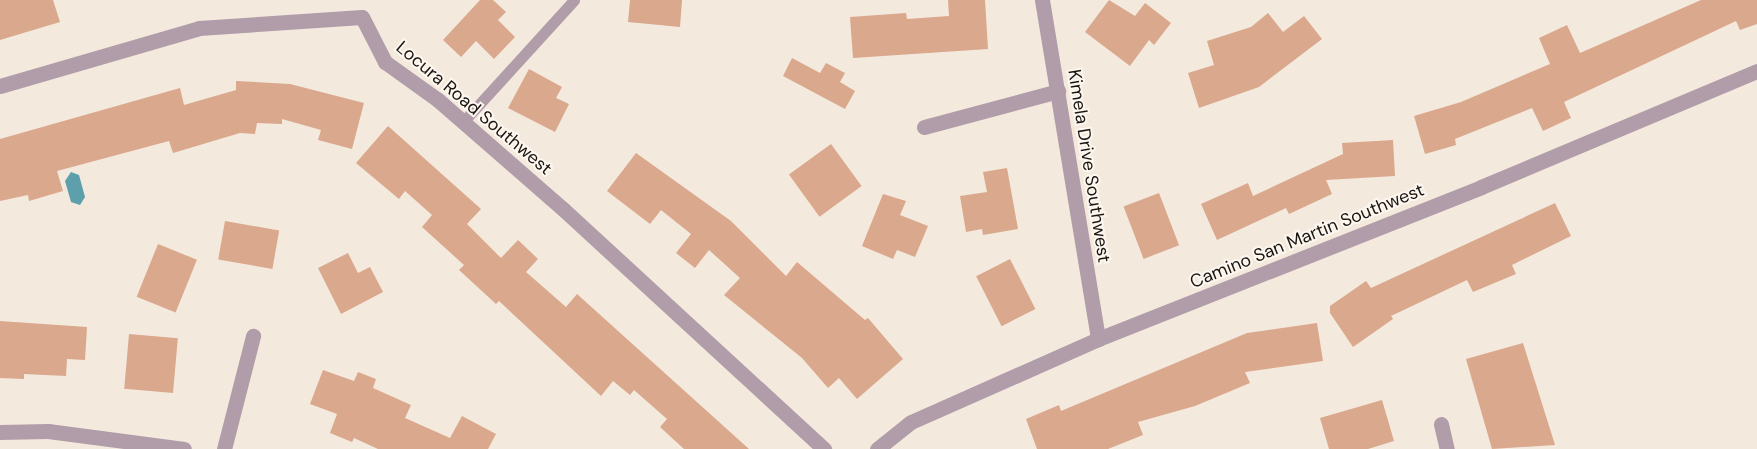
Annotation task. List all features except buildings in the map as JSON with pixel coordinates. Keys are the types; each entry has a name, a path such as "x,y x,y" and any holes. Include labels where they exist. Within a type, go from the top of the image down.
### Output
{"street":[{"name":"Kimela Drive Southwest","path":"1042,0 1098,339"},
{"name":"Locura Road Southwest","path":"0,86 200,28 362,17 385,62 463,122 824,449"},
{"name":"Camino San Martin Southwest","path":"877,449 911,422 1098,339 1757,71"},
{"path":"924,127 1058,91"},
{"path":"224,449 253,336"},
{"path":"1441,424 1447,449"},
{"path":"0,432 48,431 184,449"}],"lane":[{"path":"463,122 574,0"}],"water":[{"path":"71,172 79,175 85,197 80,205 71,202 65,181"}]}
